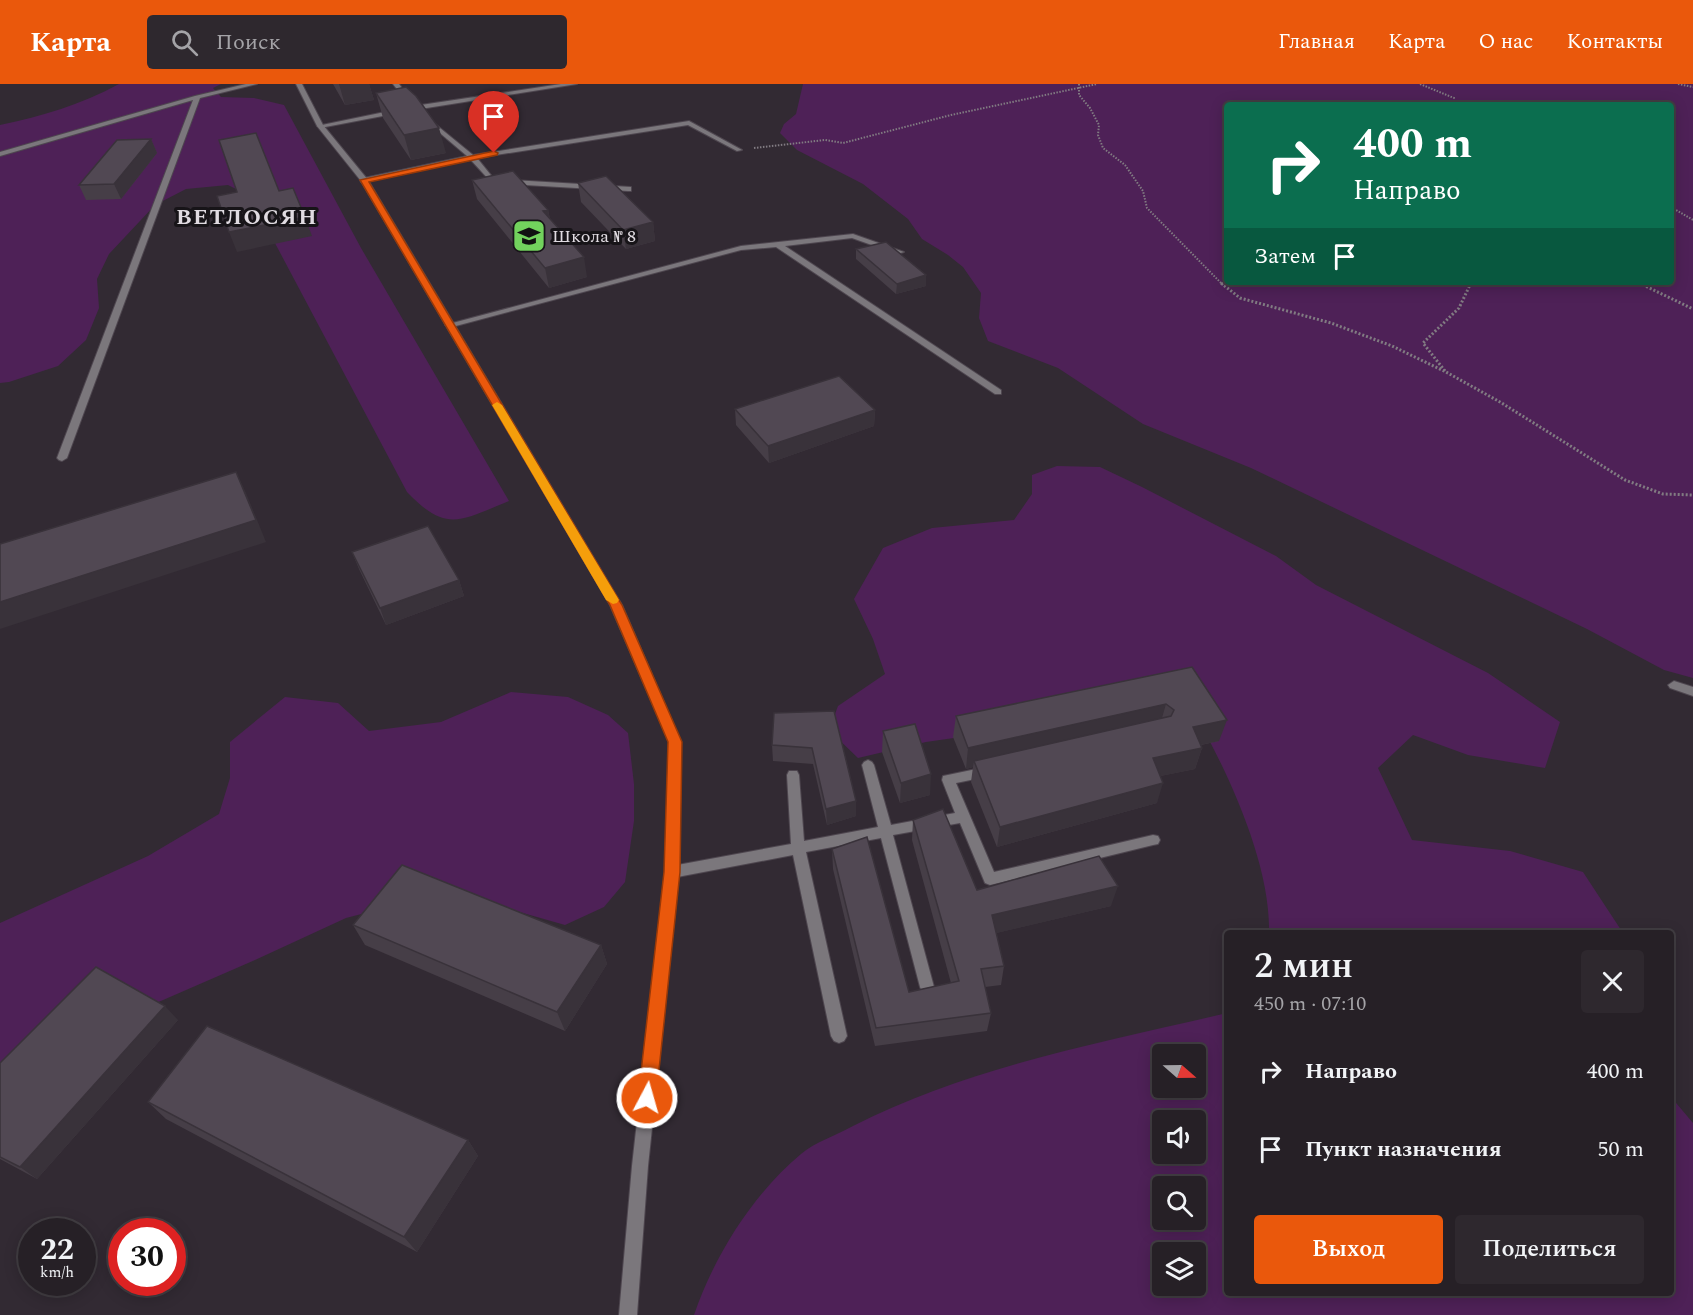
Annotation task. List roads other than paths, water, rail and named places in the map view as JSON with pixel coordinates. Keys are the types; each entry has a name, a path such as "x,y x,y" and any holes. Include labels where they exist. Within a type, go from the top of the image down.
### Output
{"street":[{"path":"0,154 196,97 254,84"},
{"path":"298,84 320,126 364,180 616,605 675,742 672,872 640,1166 628,1315"},
{"path":"396,84 414,108 472,157 492,181 628,189"},
{"path":"320,126 414,108 574,84"},
{"path":"62,459 196,97"},
{"path":"364,180 472,157 673,124 689,123 739,150"},
{"path":"450,325 741,248 853,236 900,252"},
{"path":"777,244 998,393"},
{"path":"1674,685 1693,692"},
{"path":"868,765 927,987"},
{"path":"1004,768 948,780 990,879 1153,840"},
{"path":"793,775 798,848 839,1036"},
{"path":"672,872 962,817"}],"place":[{"name":"Школа № 8","path":"529,236"}],"district":[{"name":"ВЕТЛОСЯН","path":"247,217"}]}
